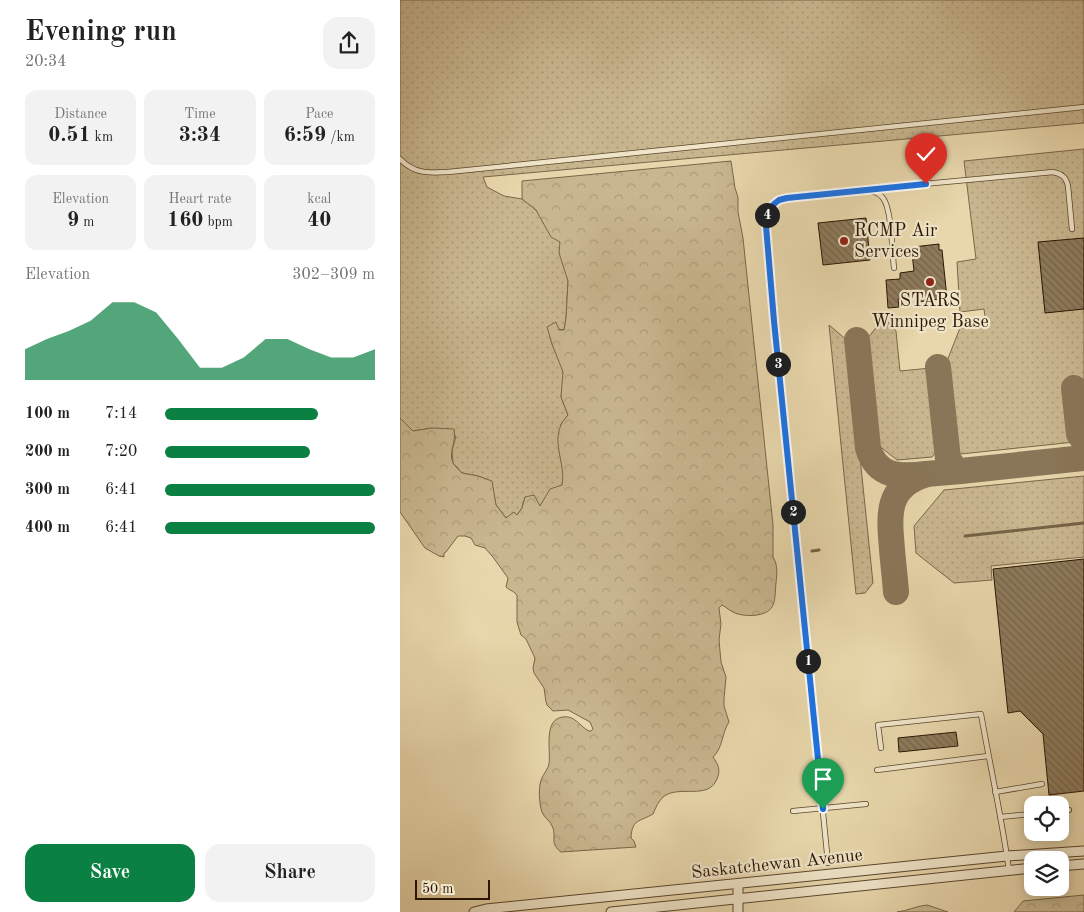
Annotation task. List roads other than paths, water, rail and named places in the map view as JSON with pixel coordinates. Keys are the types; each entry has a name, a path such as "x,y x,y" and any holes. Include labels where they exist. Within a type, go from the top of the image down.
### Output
{"street":[{"name":"Saskatchewan Avenue","path":"474,912 486,909 1008,856 1084,851"},
{"path":"1069,865 1084,864"},
{"name":"Saskatchewan Avenue","path":"611,912 1024,869"},
{"path":"738,884 738,912"}],"lane":[{"path":"400,159 415,170 426,173 448,172 1084,107"},
{"path":"828,863 776,341 766,226 767,217 774,204 779,200 787,198 1053,172 1061,174 1066,179 1072,229"},
{"path":"862,190 869,190 884,198 891,230 894,268"},
{"path":"881,748 878,725 981,714 1008,856 1009,871"},
{"path":"877,770 988,756"},
{"path":"995,792 1042,784"},
{"path":"793,811 866,804"},
{"path":"1000,817 1024,815"}],"waterway":[{"path":"965,536 1084,523"},
{"path":"812,551 819,550"}],"place":[{"name":"RCMP Air Services","path":"844,241"},
{"name":"STARS Winnipeg Base","path":"930,282"}]}
